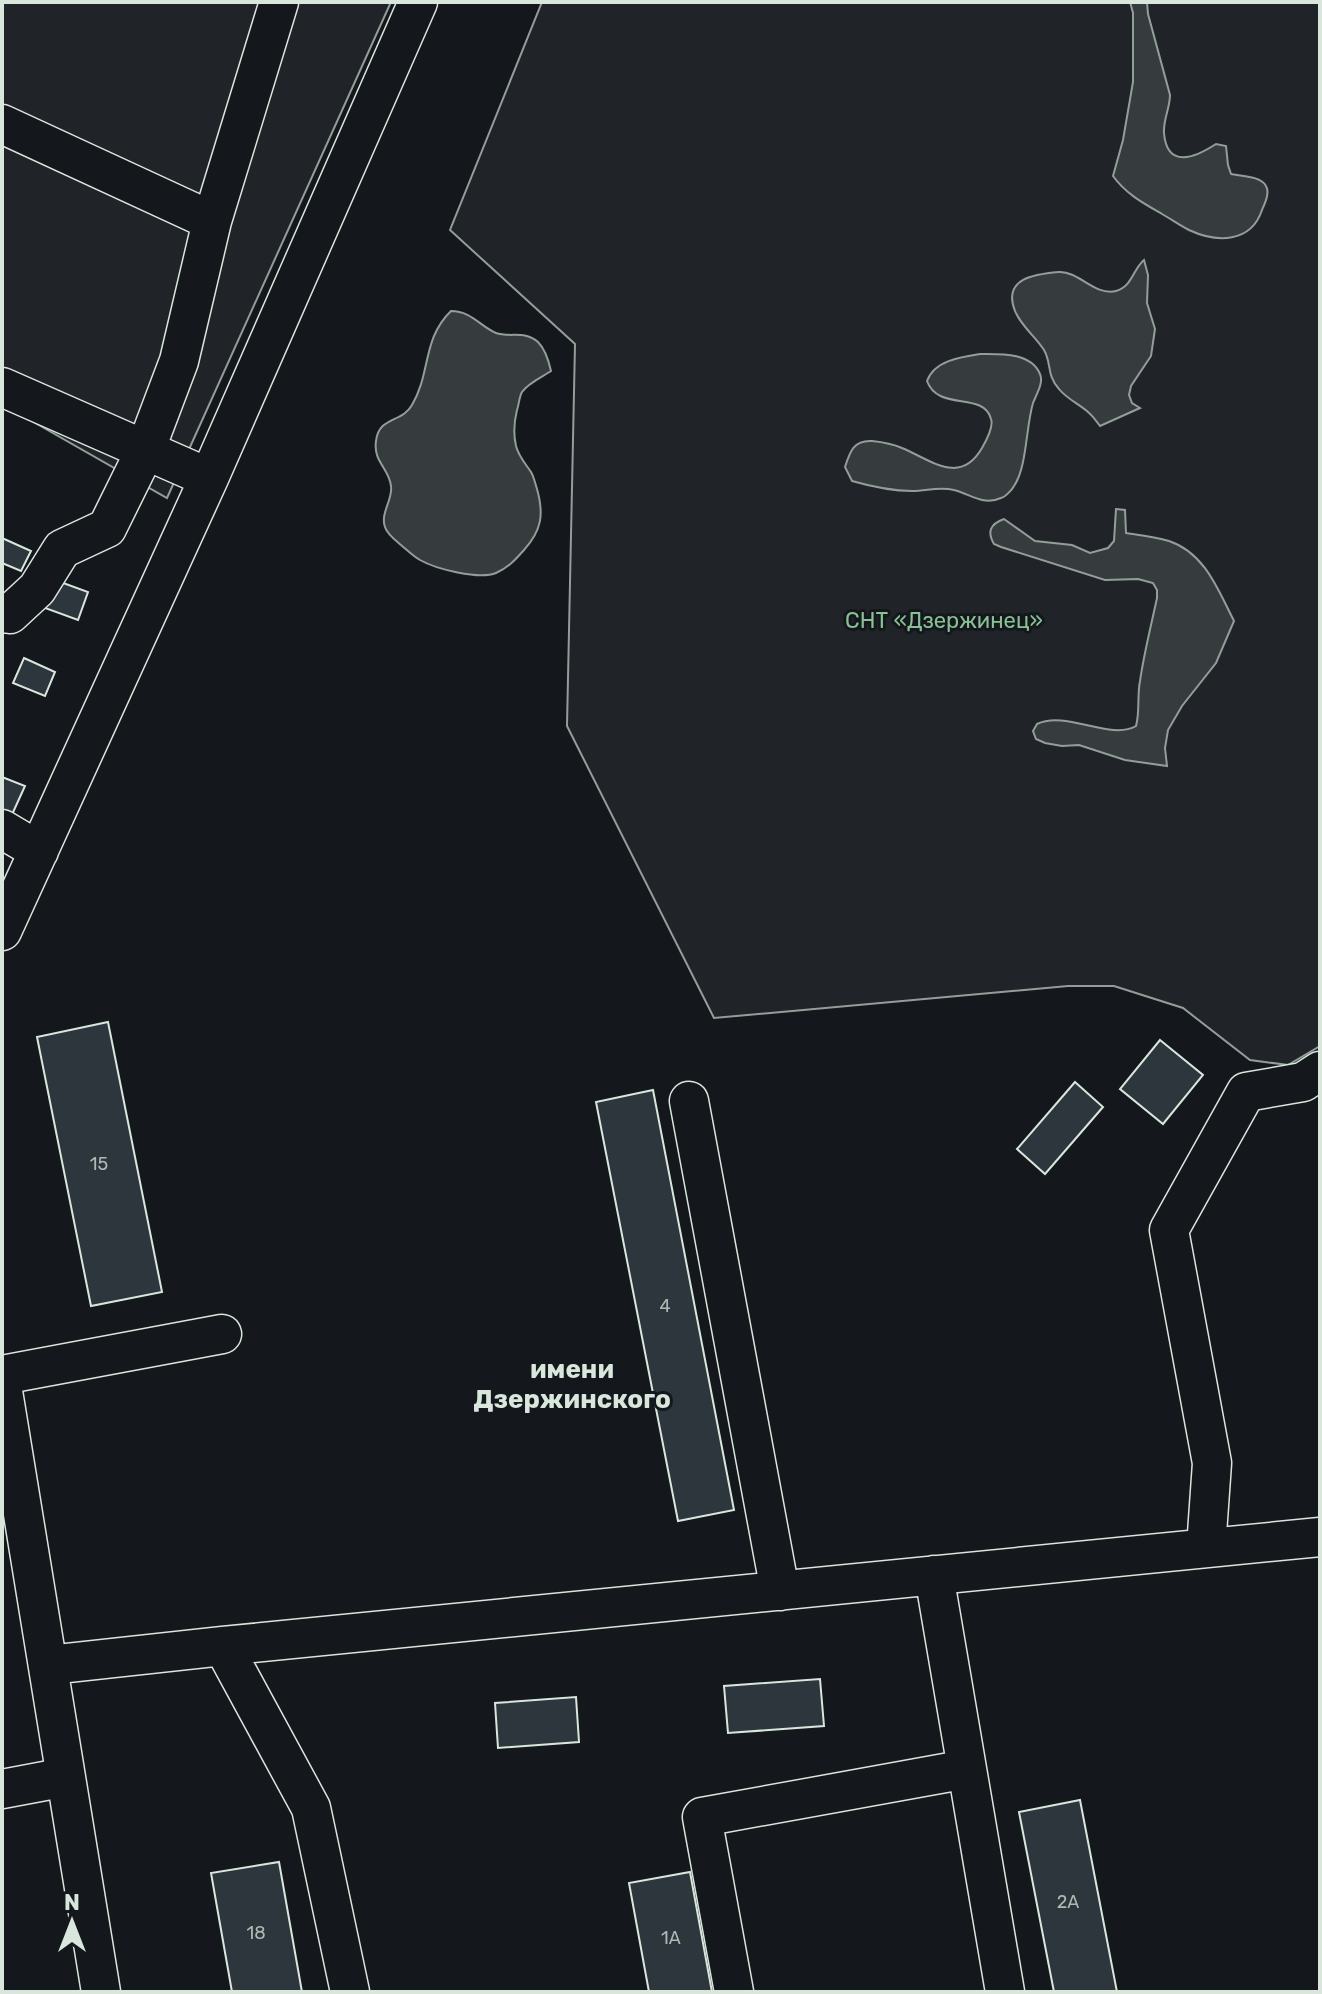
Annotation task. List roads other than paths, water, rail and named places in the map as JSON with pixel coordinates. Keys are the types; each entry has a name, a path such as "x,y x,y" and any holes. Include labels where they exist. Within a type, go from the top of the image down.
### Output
{"street":[{"path":"2,613 10,614 37,589 62,549 107,528 145,451 179,361 212,221 279,2"},
{"path":"2,931 209,478 418,2"},
{"path":"2,124 212,221"},
{"path":"2,387 209,478"},
{"path":"2,829 39,851"},
{"path":"1206,1548 1212,1463 1169,1230 1246,1092 1303,1082 1320,1071"},
{"path":"689,1101 780,1591"},
{"path":"2,1375 222,1334"},
{"path":"2,1385 6,1430 49,1665 101,1992"},
{"path":"49,1665 1320,1537"},
{"path":"934,1575 1005,1992"},
{"path":"223,1646 311,1808 350,1992"},
{"path":"734,1992 702,1817 967,1769"},
{"path":"2,1789 66,1777"}],"district":[{"name":"имени Дзержинского","path":"572,1384"}],"park label":[{"name":"СНТ «Дзержинец»","path":"944,620"}]}
